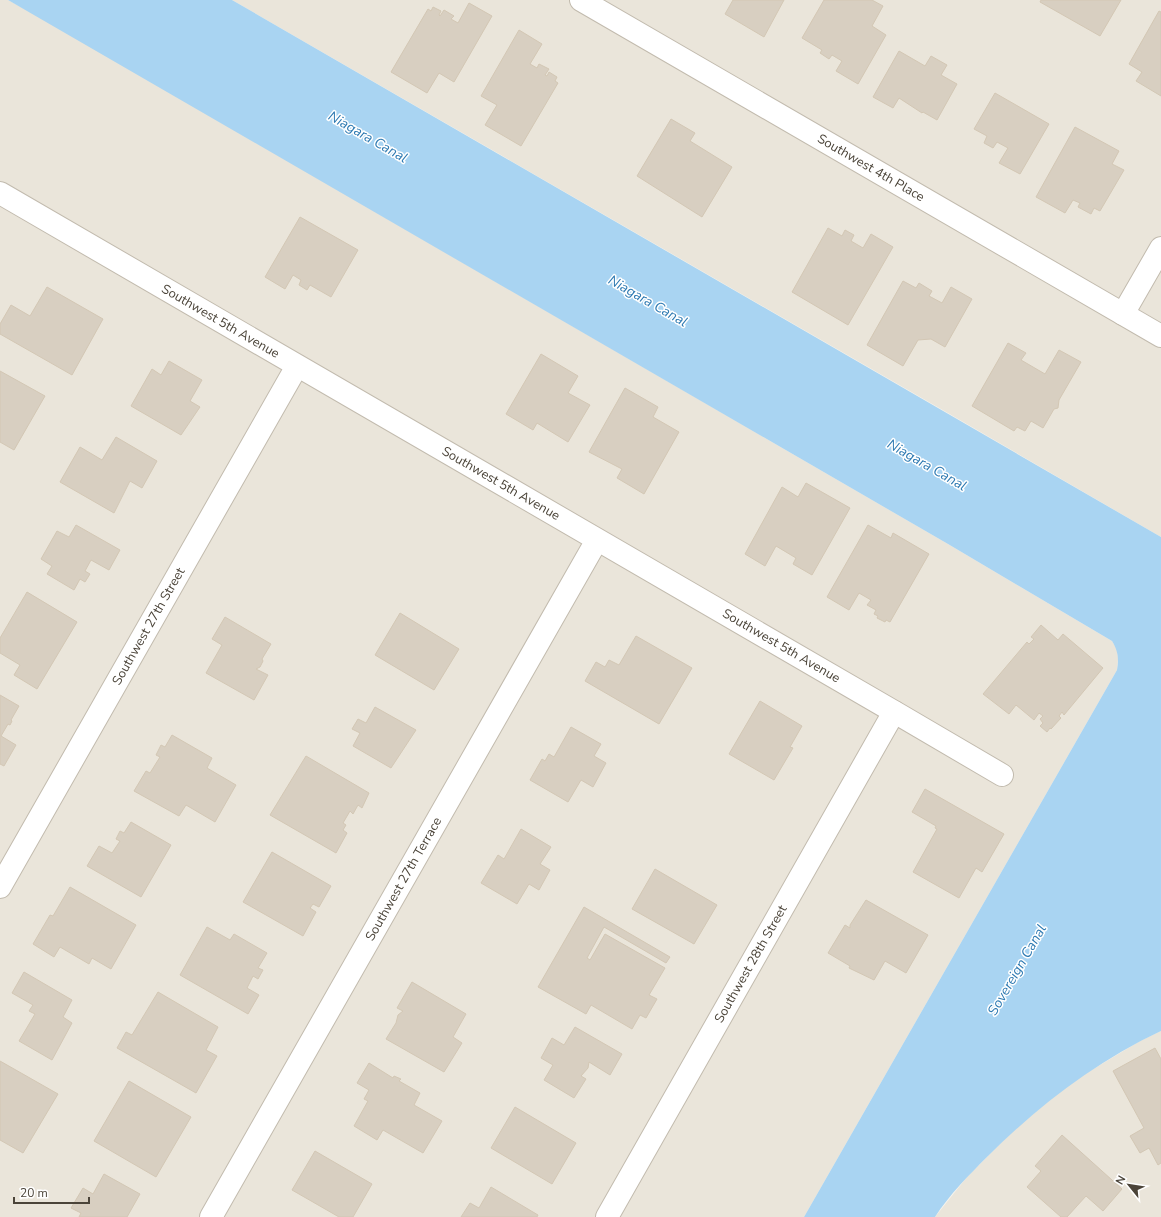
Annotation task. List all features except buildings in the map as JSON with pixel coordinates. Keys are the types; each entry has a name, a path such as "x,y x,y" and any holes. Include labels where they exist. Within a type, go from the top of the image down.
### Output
{"street":[{"name":"Southwest 4th Place","path":"581,0 1161,336"},
{"name":"Southwest 5th Avenue","path":"0,193 1002,775"},
{"path":"1123,314 1161,248"},
{"name":"Southwest 27th Street","path":"0,887 297,366"},
{"name":"Southwest 27th Terrace","path":"210,1217 597,540"},
{"name":"Southwest 28th Street","path":"607,1217 894,712"}],"shaded area":[{"path":"0,0 8,0 34,14 948,544 1112,641 1117,649 1117,670 804,1217 0,1217"},
{"path":"232,0 1161,0 1161,537 941,409"},
{"path":"1161,1031 1161,1217 935,1217 967,1177 1015,1129 1070,1083 1140,1041"}],"water":[{"path":"8,0 232,0 1161,537 1161,1031 1137,1043 1090,1071 1068,1086 1026,1120 973,1171 953,1193 935,1217 804,1217 1117,670 1118,655 1112,641 948,544"}],"water label":[{"name":"Niagara Canal","path":"368,137"},
{"name":"Niagara Canal","path":"648,301"},
{"name":"Niagara Canal","path":"927,465"},
{"name":"Sovereign Canal","path":"1017,970"}]}
